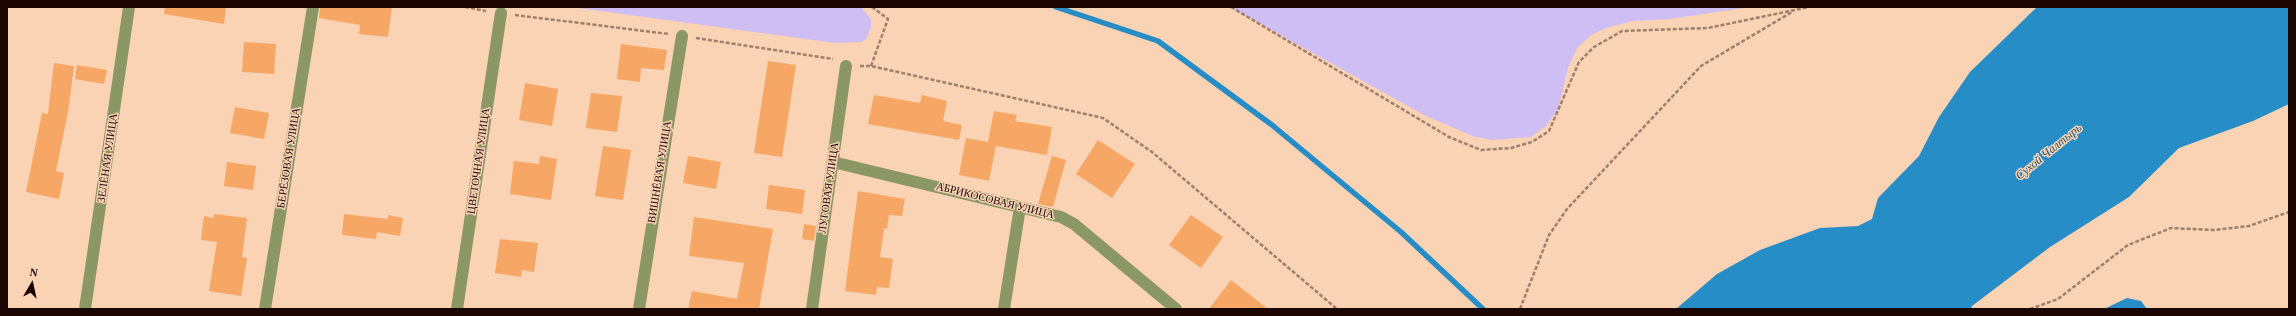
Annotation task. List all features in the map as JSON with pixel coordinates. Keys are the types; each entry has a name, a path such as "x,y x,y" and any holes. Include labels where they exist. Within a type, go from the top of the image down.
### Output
{"street":[{"name":"ЗЕЛЁНАЯ УЛИЦА","path":"85,309 129,7"},
{"name":"БЕРЁЗОВАЯ УЛИЦА","path":"265,309 313,7"},
{"name":"ЦВЕТОЧНАЯ УЛИЦА","path":"457,309 501,13"},
{"name":"ВИШНЁВАЯ УЛИЦА","path":"639,309 682,36"},
{"name":"ЛУГОВАЯ УЛИЦА","path":"812,309 846,66"},
{"name":"АБРИКОСОВАЯ УЛИЦА","path":"833,162 1061,217 1074,224 1176,309"},
{"path":"1004,309 1020,207"}],"path":[{"path":"465,7 829,57 846,66 871,66 1102,118 1152,152 1337,309"},
{"path":"871,66 888,19 872,7"},
{"path":"1231,7 1449,137 1481,150 1511,148 1532,142 1549,131 1579,62 1594,47 1622,31 1708,28 1809,7"},
{"path":"1520,309 1549,235 1567,209 1701,66 1794,10"},
{"path":"2030,309 2058,299 2128,245 2171,228 2214,230 2248,226 2289,212"}],"shaded area":[{"path":"571,7 861,7 871,19 871,27 867,38 862,42 835,43"},
{"path":"1230,7 1751,7 1669,19 1633,21 1606,28 1591,35 1577,48 1568,68 1558,109 1546,126 1531,137 1493,140 1475,137 1424,115"}],"water":[{"name":"Сухой Чалтырь","path":"2037,7 2289,7 2289,104 2253,121 2179,148 2129,197 2050,247 1972,306 1971,309 1676,309 1717,274 1760,250 1820,228 1858,226 1872,219 1878,198 1919,156 1939,117 1970,72"},
{"path":"2127,298 2141,301 2147,309 2104,309"}],"building":[{"path":"165,7 226,7 224,24 164,14"},
{"path":"320,7 392,7 388,37 359,34 360,25 319,18"},
{"path":"244,42 276,44 274,74 242,72"},
{"path":"621,44 667,50 664,70 641,68 640,82 617,79"},
{"path":"768,61 796,65 782,157 754,153"},
{"path":"54,63 74,66 68,112 56,171 64,173 59,199 26,192 42,113 48,114"},
{"path":"77,65 107,70 104,84 75,79"},
{"path":"525,83 558,89 552,126 519,120"},
{"path":"591,93 622,96 617,132 586,128"},
{"path":"874,95 920,103 922,95 947,101 943,121 962,125 959,140 868,124"},
{"path":"235,107 269,113 264,139 230,133"},
{"path":"994,111 1017,115 1015,121 1052,127 1047,155 996,146 989,181 959,175 966,138 988,142"},
{"path":"1098,140 1135,164 1112,198 1076,174"},
{"path":"603,146 631,150 623,200 595,196"},
{"path":"540,156 557,159 551,200 510,194 514,161 539,164"},
{"path":"688,156 721,162 716,189 683,183"},
{"path":"1052,156 1066,160 1053,207 1038,204"},
{"path":"227,162 256,166 253,190 224,186"},
{"path":"769,185 805,190 802,214 766,209"},
{"path":"858,191 905,199 902,216 889,215 887,229 884,228 880,257 893,259 889,288 877,287 876,295 845,291"},
{"path":"214,214 247,218 242,257 247,258 241,296 209,291 217,242 201,240 204,216 213,218"},
{"path":"344,214 388,219 388,215 403,218 400,236 377,232 376,239 342,235"},
{"path":"1191,215 1223,237 1201,268 1169,245"},
{"path":"694,217 773,229 759,309 688,309 692,291 737,299 744,263 689,256"},
{"path":"804,224 816,226 814,241 802,239"},
{"path":"500,239 538,243 534,272 522,270 521,277 495,273"},
{"path":"1231,280 1268,309 1209,309"}],"waterway":[{"path":"1056,7 1158,41 1272,125 1401,232 1483,309"}]}
